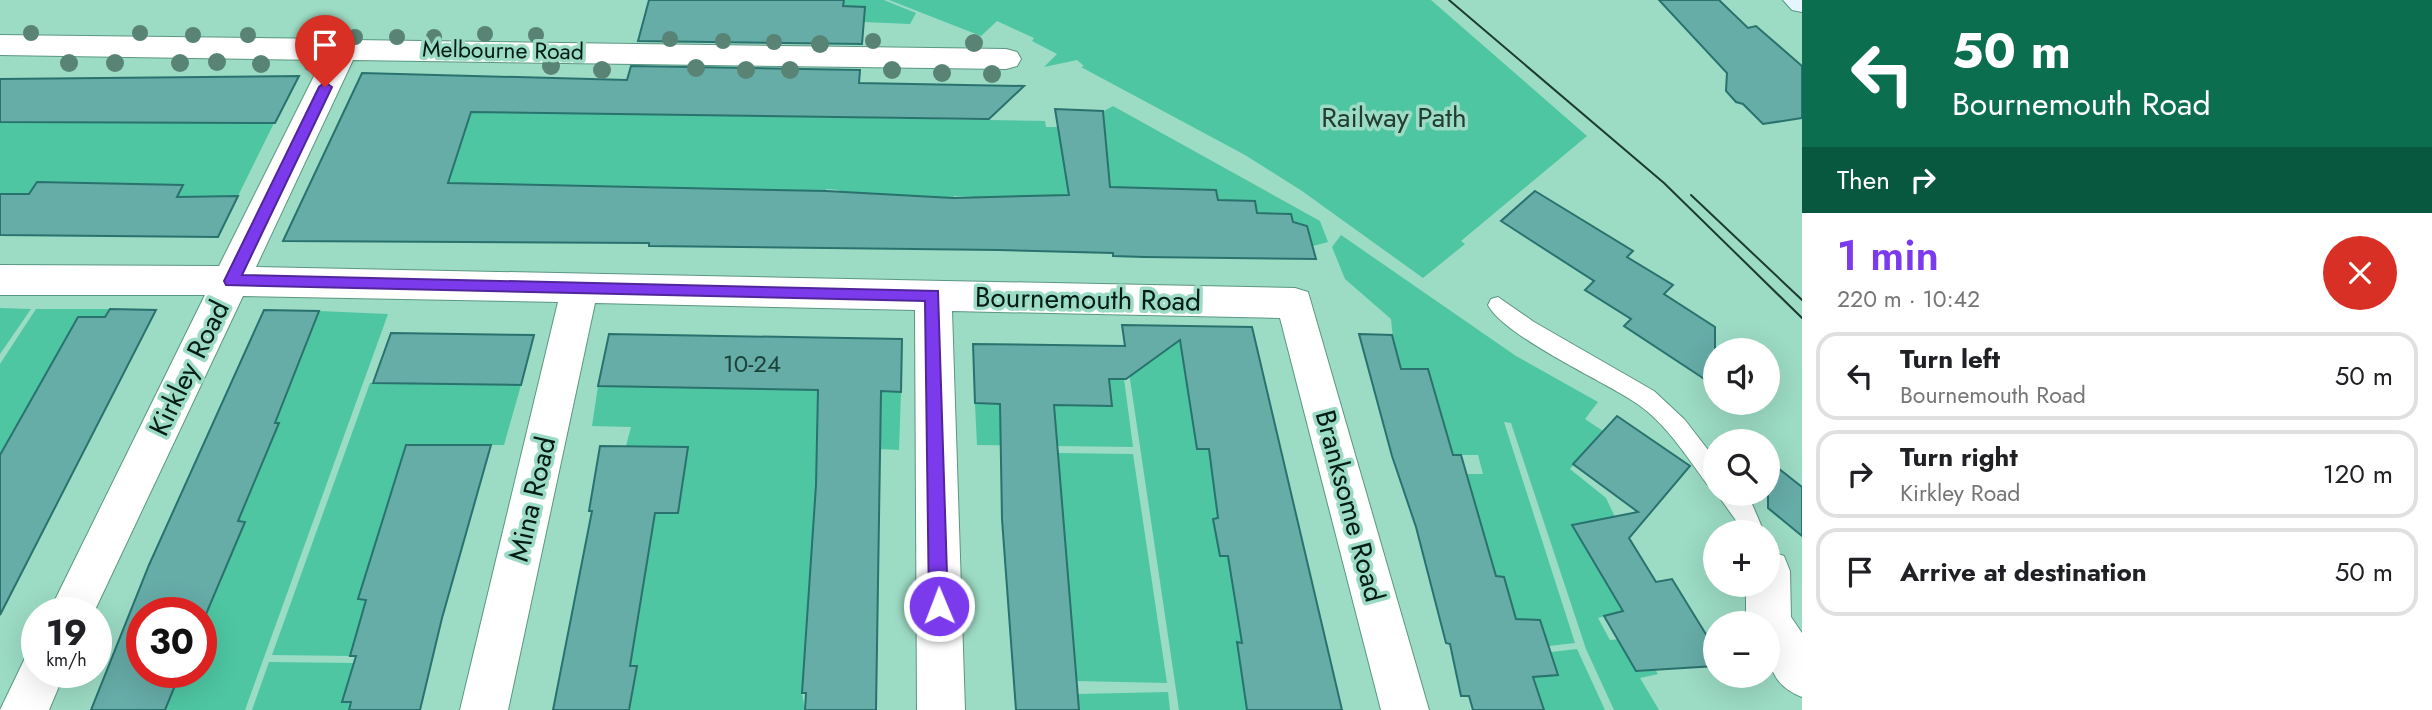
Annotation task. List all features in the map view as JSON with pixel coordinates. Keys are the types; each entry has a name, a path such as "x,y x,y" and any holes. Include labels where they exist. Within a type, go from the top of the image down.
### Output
{"street":[{"name":"Melbourne Road","path":"0,45 344,47 1006,59"},
{"name":"Kirkley Road","path":"78,597 344,47"},
{"name":"Bournemouth Road","path":"0,280 231,281 1295,303"},
{"name":"Mina Road","path":"484,710 580,288"},
{"path":"933,295 941,710"},
{"name":"Branksome Road","path":"1295,303 1405,710"},
{"path":"1769,597 1769,622 1802,674"},
{"path":"24,710 35,688"}],"lane":[{"path":"1498,304 1527,328 1646,398 1677,427 1684,441 1703,463"}],"green space":[{"path":"843,0 884,0 916,13 910,24 864,22 865,9 843,6"},
{"name":"Railway Path","path":"889,0 1431,0 1587,136 1461,241 1465,244 1423,278 1302,191 1245,155 1081,67 1084,66 1077,60 1044,67 1057,54 1032,41 1034,38 997,21 981,36"},
{"path":"1113,106 1320,221 1328,242 1313,246 1307,226 1257,213 1254,201 1231,200 1234,222 1221,222 1216,190 1171,189 1177,219 1030,196 999,197 998,208 977,207 977,197 954,196 953,207 838,205 839,190 826,189 826,194 690,188 689,191 305,194 326,150 359,150 332,139 344,109 1045,121 1046,127 1058,127 1061,147 1106,148 1104,111"},
{"path":"0,122 274,123 238,196 177,197 182,185 37,182 29,195 0,194"},
{"path":"1341,235 1516,356 1598,402 1585,419 1603,431 1570,469 1606,498 1615,517 1573,526 1623,611 1598,618 1610,640 1633,644 1654,667 1658,674 1640,678 1659,710 1614,710 1586,649 1511,423 1504,422 1575,643 1549,646 1540,620 1516,619 1497,577 1462,474 1483,474 1478,455 1452,455 1428,369 1396,369 1391,319 1345,279 1332,247"},
{"path":"0,308 31,309 0,354"},
{"path":"36,309 110,309 105,317 78,317 0,456 0,364"},
{"path":"319,311 388,314 245,710 163,710 172,688 217,688 217,597 214,597 222,579 214,578 232,537 239,537 245,523 238,521"},
{"path":"1122,325 1170,325 1172,337 1184,345 1197,449 1222,449 1218,518 1213,519 1220,555 1241,556 1260,643 1237,643 1247,710 1179,710"},
{"path":"1109,379 1124,379 1133,447 977,445 975,404 1037,405 1061,381 1063,405 1111,406"},
{"path":"370,383 521,385 504,445 405,445 400,463 422,464 390,495 380,526 392,560 370,560 358,598 381,600 350,656 272,655"},
{"path":"598,386 901,392 899,450 879,449 816,485 802,693 805,710 629,710 637,667 627,666 655,513 678,513 688,447 626,446 631,427 592,426"},
{"path":"1057,453 1133,454 1167,683 1077,681"},
{"path":"1577,649 1605,710 1544,710 1534,677 1558,675 1551,652"},
{"path":"269,662 354,663 349,710 252,710"},
{"path":"1168,692 1170,710 1079,710 1078,694"}],"building":[{"path":"649,0 844,0 843,6 865,7 862,44 638,41"},
{"path":"1659,0 1719,0 1748,28 1756,26 1802,66 1802,118 1763,124 1743,104 1736,102 1726,91 1727,73"},
{"path":"631,66 860,70 859,83 1024,86 989,119 471,112 448,183 826,191 953,198 1069,195 1055,109 1103,111 1110,187 1216,190 1218,200 1255,201 1257,213 1291,214 1293,222 1307,226 1316,259 1144,257 1113,256 1113,253 999,250 649,246 649,243 283,241 362,73 627,80"},
{"path":"299,76 275,123 0,122 0,79"},
{"path":"37,182 183,185 177,197 238,196 218,237 0,235 0,194 29,194"},
{"path":"1535,191 1633,251 1627,257 1673,285 1664,294 1715,327 1715,338 1703,338 1703,378 1624,326 1631,319 1585,290 1594,281 1501,221"},
{"path":"110,309 156,310 0,615 0,455 78,317 105,317"},
{"path":"264,310 319,311 275,423 279,423 238,521 245,522 213,597 136,597"},
{"path":"1122,325 1252,327 1342,710 1247,710 1237,642 1242,643 1228,556 1220,556 1213,519 1218,518 1209,449 1197,449 1180,340 1126,379 1109,379 1112,406 1054,405 1079,710 1016,710 1002,519 1000,404 975,403 973,344 1125,346"},
{"path":"391,333 534,335 521,385 373,383"},
{"path":"609,334 902,339 901,392 881,391 876,710 805,710 806,693 802,693 816,485 818,390 598,386"},
{"path":"1359,334 1392,335 1401,369 1428,369 1453,455 1461,455 1496,576 1504,577 1516,619 1540,620 1558,675 1533,677 1544,710 1473,710 1469,696 1461,696 1450,644 1446,643 1416,527 1392,456"},
{"path":"1617,416 1690,466 1629,538 1656,582 1672,579 1703,629 1703,667 1636,671 1604,616 1623,611 1572,525 1638,512 1573,464"},
{"path":"406,445 491,445 442,618 420,710 349,710 351,702 342,702 356,656 350,656 366,600 358,599"},
{"path":"600,446 688,447 678,513 655,513 630,666 637,666 629,710 553,710 592,511 589,511"},
{"path":"1780,470 1802,487 1802,536 1768,508 1780,506"},
{"path":"126,622 126,688 174,688 165,710 91,710 100,688 112,688 112,658"}],"tram line":[{"path":"1449,0 1664,183 1802,318"},
{"path":"1691,195 1802,300"}],"route":[{"path":"325,87 231,281 933,295 939,606"}]}
